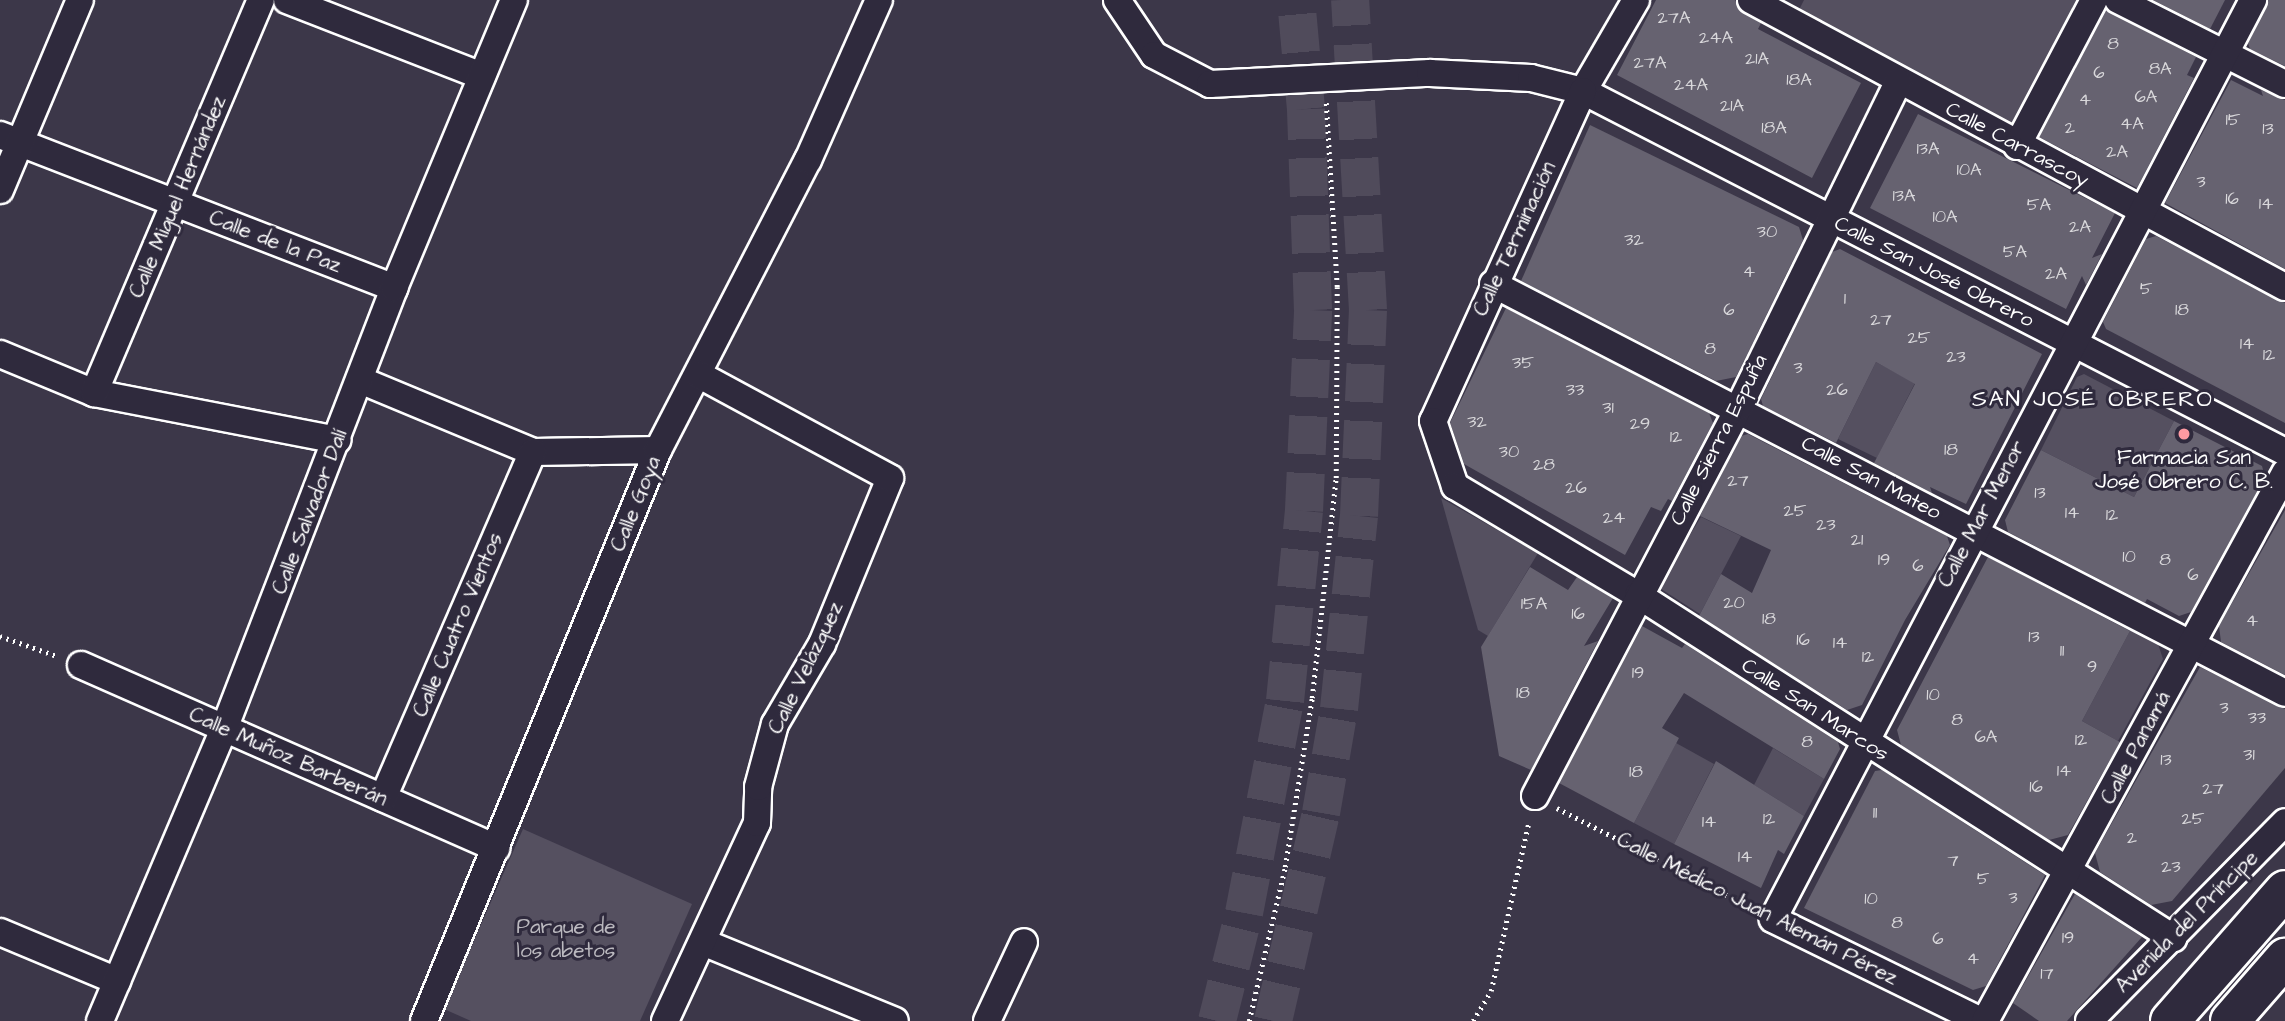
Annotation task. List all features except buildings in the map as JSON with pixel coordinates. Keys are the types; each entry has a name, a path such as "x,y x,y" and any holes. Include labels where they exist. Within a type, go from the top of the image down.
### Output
{"main road":[{"path":"2171,1021 2285,890"},
{"path":"2230,1021 2285,958"}],"street":[{"path":"0,190 9,138 80,0"},
{"name":"Calle Miguel Hernández","path":"94,393 261,0"},
{"path":"287,0 482,76"},
{"name":"Calle Salvador Dalí","path":"100,1021 224,729 338,440 394,288 514,0"},
{"name":"Calle Goya","path":"424,1021 658,450 808,160 879,0"},
{"name":"Calle San José Obrero","path":"1117,0 1154,55 1210,84 1430,73 1531,78 1583,91 2285,452"},
{"name":"Calle Terminación","path":"1455,486 1433,421 1583,91 1636,0"},
{"name":"Calle Carrascoy","path":"1751,0 1784,8 1898,82 2285,286"},
{"path":"2017,146 2094,0"},
{"path":"2118,0 2285,84"},
{"name":"Calle Mar Menor","path":"1773,919 1863,741 2227,54 2253,0"},
{"name":"Calle Sierra Espuña","path":"1535,796 1638,595 1739,407 1898,82"},
{"name":"Calle de la Paz","path":"9,138 394,288"},
{"name":"Calle San Mateo","path":"1493,284 1739,407 1973,533 2285,693"},
{"path":"0,354 94,393 338,440"},
{"name":"Calle Velázquez","path":"665,1021 705,943 757,824 758,787 775,724 822,644 890,478 698,374"},
{"path":"360,380 533,452 658,450"},
{"name":"Calle Cuatro Vientos","path":"383,798 533,452"},
{"name":"Calle Panamá","path":"1983,1021 2071,870 2285,473"},
{"name":"Calle San Marcos","path":"1455,486 1638,595 1863,741 2071,870 2173,938"},
{"name":"Calle Muñoz Barberán","path":"80,665 496,848"},
{"name":"Avenida del Príncipe","path":"2089,1021 2285,822"},
{"name":"Calle Médico Juan Alemán Pérez","path":"1773,919 1983,1021"},
{"path":"0,932 117,981"},
{"path":"987,1021 1024,942"},
{"path":"705,943 895,1021"}],"path":[{"path":"1248,1021 1285,867 1312,698 1336,478 1337,286 1324,79"},
{"path":"0,636 80,665"},
{"path":"1473,1021 1491,991 1535,796"},
{"name":"Calle Médico Juan Alemán Pérez","path":"1535,796 1773,919"}],"green space":[{"path":"1804,0 2078,0 2010,129 1797,14"},
{"path":"1876,362 1915,383 1877,458 1838,439"},
{"path":"2084,374 2174,421 2134,497 2041,450 2077,377"},
{"path":"1441,498 1538,553 1488,636 1478,630"},
{"path":"1701,517 1741,536 1700,614 1658,587"},
{"path":"2131,629 2158,644 2163,659 2118,741 2082,721"},
{"path":"1676,743 1714,764 1674,844 1634,823"},
{"path":"1773,748 1824,779 1804,816 1754,785"},
{"name":"Parque de los abetos","path":"523,829 692,904 640,1021 471,1021 444,1009"}],"tunnel":[{"path":"1217,1021 1244,913 1285,701 1304,511 1313,310 1306,109 1296,0"},
{"path":"1273,1021 1321,813 1339,709 1359,516 1368,310 1350,0"}],"place":[{"name":"Farmacia San José Obrero C. B.","path":"2184,434"}],"district":[{"name":"SAN JOSÉ OBRERO","path":"2093,399"}]}
